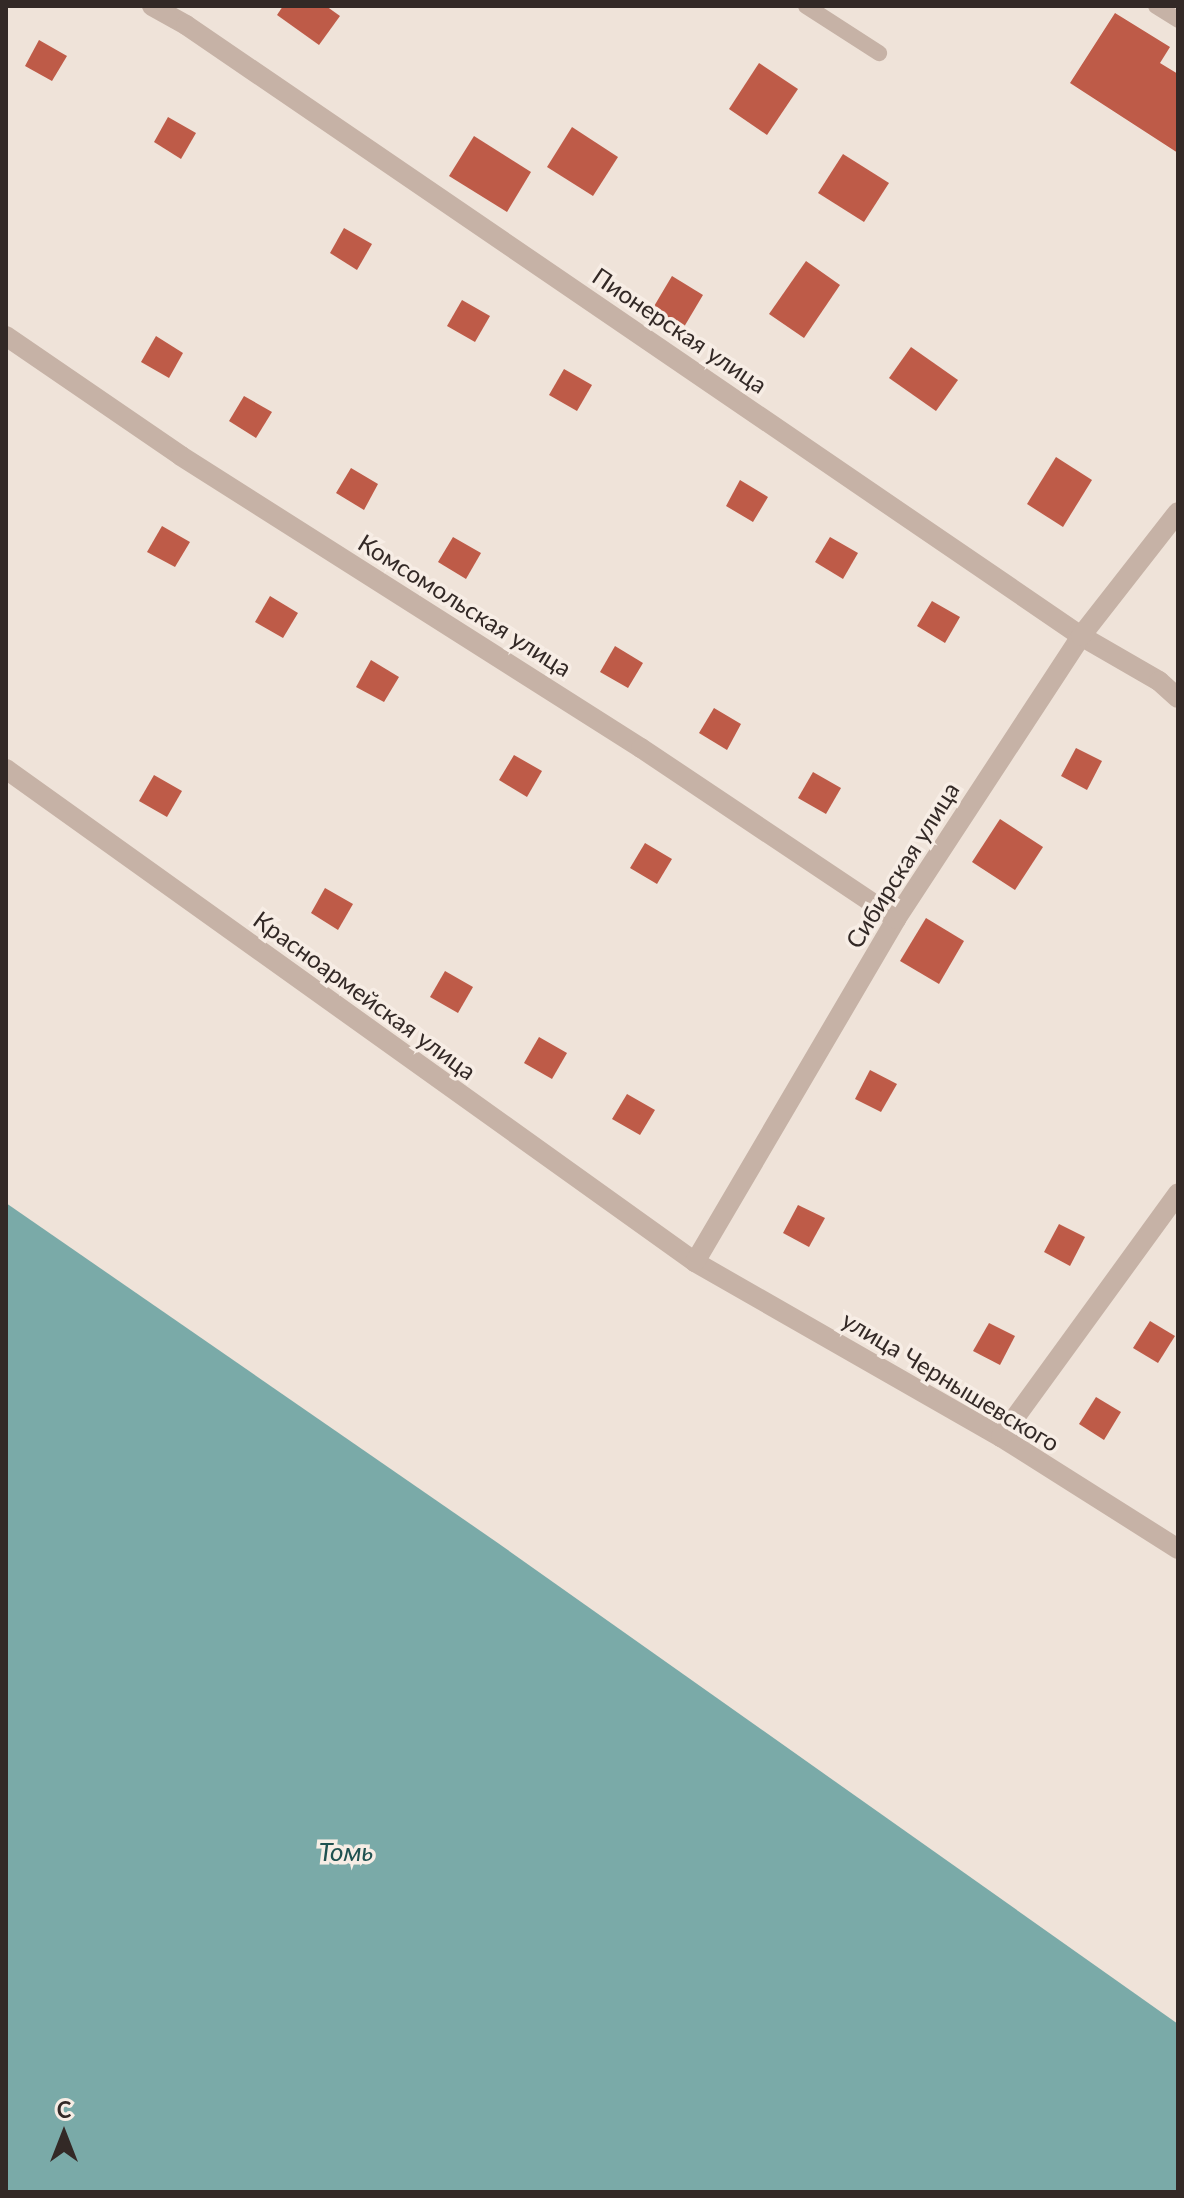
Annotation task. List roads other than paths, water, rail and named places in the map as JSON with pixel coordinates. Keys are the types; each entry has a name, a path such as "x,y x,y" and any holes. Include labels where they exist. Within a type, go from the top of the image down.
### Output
{"street":[{"name":"Пионерская улица","path":"152,6 186,25 1081,636 1159,681 1178,698"},
{"name":"Комсомольская улица","path":"6,336 181,456 641,748 896,919"},
{"name":"Сибирская улица","path":"695,1262 896,919 1081,636 1178,512"},
{"name":"Красноармейская улица","path":"6,769 695,1262"},
{"path":"1001,1437 1178,1193"},
{"name":"улица Чернышевского","path":"695,1262 1001,1437 1178,1549"}],"lane":[{"path":"806,6 879,53"},
{"path":"1156,6 1178,20"}],"water":[{"name":"Томь","path":"6,1203 495,1541 1178,2024 1178,2192 6,2192"}]}
